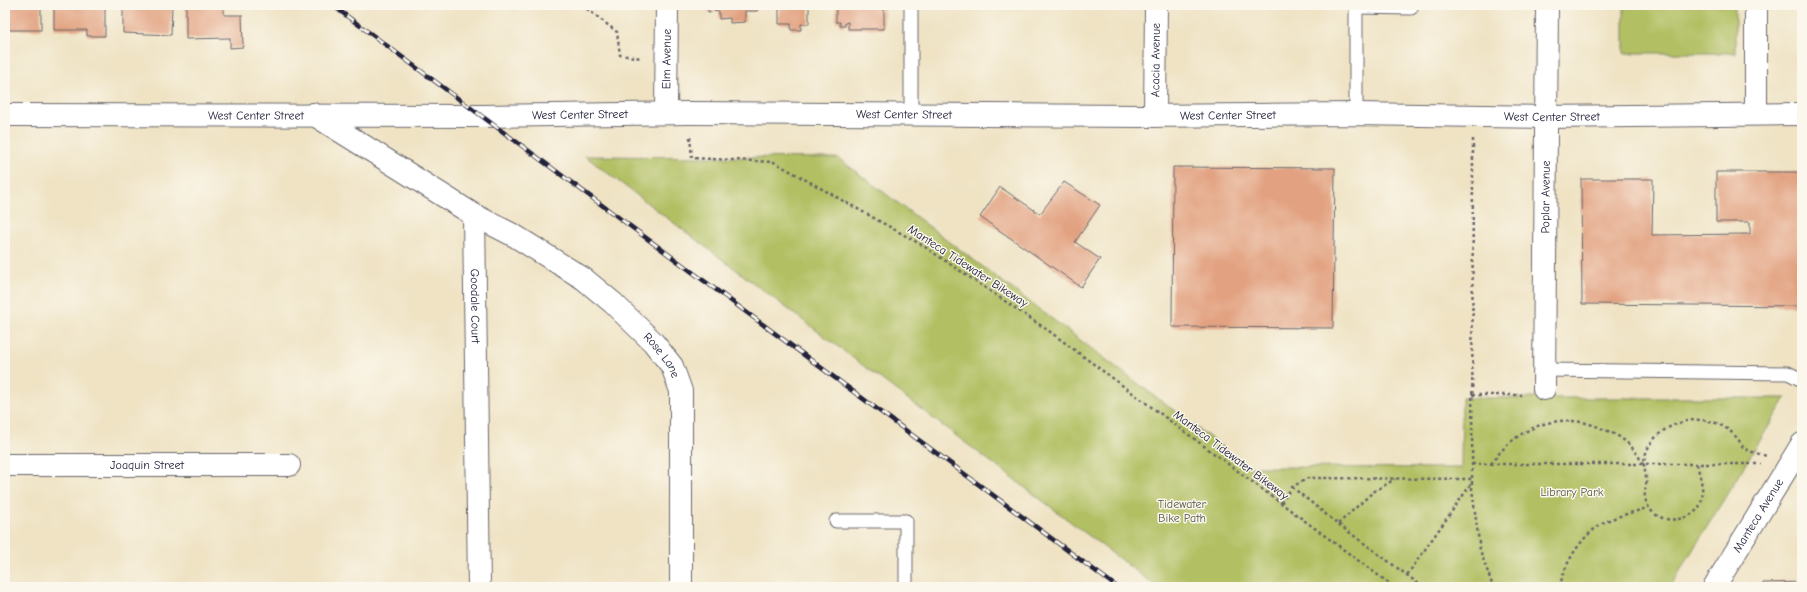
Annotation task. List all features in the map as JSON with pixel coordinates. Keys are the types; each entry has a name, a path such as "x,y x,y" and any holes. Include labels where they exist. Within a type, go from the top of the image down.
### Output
{"street":[{"name":"Elm Avenue","path":"666,113 667,5"},
{"name":"Acacia Avenue","path":"1155,116 1156,5"},
{"name":"Poplar Avenue","path":"1544,380 1547,5"},
{"path":"1756,5 1756,114"},
{"name":"West Center Street","path":"5,115 313,114 480,116 689,113 1155,116 1356,114 1545,118 1802,114"},
{"path":"313,114 474,215"},
{"name":"Goodale Court","path":"474,215 479,587"},
{"name":"Rose Lane","path":"474,215 514,236 584,279 613,303 653,342 672,366 681,391 681,587"},
{"name":"Manteca Avenue","path":"1714,587 1802,444"},
{"name":"Joaquin Street","path":"5,465 289,465"}],"lane":[{"path":"911,5 911,114"},
{"path":"1356,114 1356,6 1411,8"},
{"path":"1544,380 1788,373 1802,380"},
{"path":"836,521 906,521 906,587"}],"path":[{"path":"582,5 617,32 620,55 667,61"},
{"name":"Manteca Tidewater Bikeway","path":"689,113 692,158 774,162 922,244 1049,331 1394,587"},
{"path":"1473,117 1472,484 1475,519 1480,550 1493,587"},
{"path":"1472,395 1517,396 1544,380"},
{"path":"1697,464 1704,495 1697,511 1683,520 1666,520 1652,511 1644,496 1646,480 1644,464 1646,453 1654,439 1666,429 1679,422 1694,419 1710,421 1724,427 1736,436 1745,449 1790,465"},
{"path":"1491,464 1498,453 1515,438 1534,428 1553,421 1574,420 1594,425 1616,434 1632,448 1644,464"},
{"path":"1472,464 1790,465"},
{"path":"1281,503 1292,487 1308,478 1472,479"},
{"path":"1338,524 1373,492 1396,478"},
{"path":"1407,575 1472,484"},
{"path":"1292,487 1338,524 1422,587"},
{"path":"1560,587 1566,567 1575,551 1587,536 1607,521 1649,507"}],"green space":[{"path":"1624,5 1735,5 1735,53 1624,53"},
{"name":"Tidewater Bike Path","path":"585,156 838,158 1249,467 1461,468 1462,398 1786,398 1670,587 1157,587"}],"building":[{"path":"5,5 41,5 41,30 5,30"},
{"path":"54,5 105,5 105,36 87,36 87,30 54,30"},
{"path":"123,5 172,5 171,35 123,33"},
{"path":"186,5 224,5 224,15 242,15 243,47 230,48 230,38 186,39"},
{"path":"708,5 757,5 757,11 745,11 745,22 730,23 730,18 719,19 719,11 708,12"},
{"path":"779,5 809,5 809,24 801,24 801,30 791,30 791,24 779,24"},
{"path":"836,5 884,5 884,29 848,29 848,22 845,23 845,26 840,26 840,22 836,22"},
{"path":"1173,167 1335,168 1333,328 1172,327"},
{"path":"1716,172 1802,172 1802,306 1582,304 1581,179 1653,179 1652,235 1750,234 1750,222 1716,222"},
{"path":"1064,182 1100,205 1075,242 1100,259 1081,287 980,217 1000,187 1040,214"},
{"path":"1802,582 1802,587 1763,587 1763,583"}],"railway":[{"path":"332,5 1117,587"}],"park label":[{"name":"Library Park","path":"1572,492"}]}
